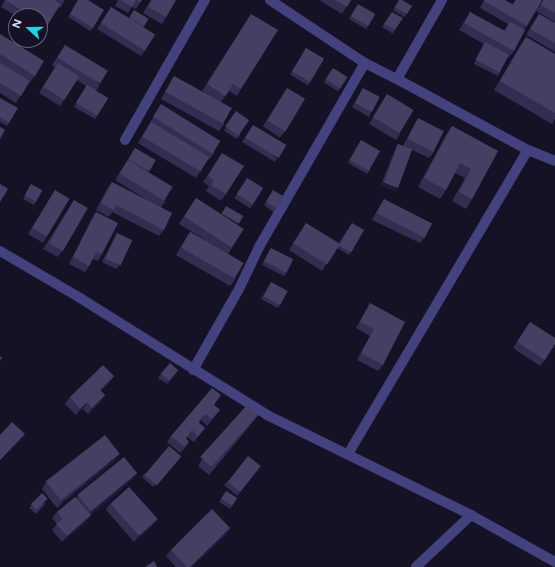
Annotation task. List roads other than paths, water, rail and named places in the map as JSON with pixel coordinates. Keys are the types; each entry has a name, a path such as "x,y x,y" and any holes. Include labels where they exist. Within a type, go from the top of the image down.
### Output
{"street":[{"path":"125,140 205,0"},
{"path":"270,0 365,63 528,150 555,161"},
{"path":"397,79 442,0"},
{"path":"192,370 239,289 259,247 365,63"},
{"path":"348,454 528,150"},
{"path":"0,251 80,298 192,370 267,415 471,515 555,562"},
{"path":"416,567 471,515"}]}
